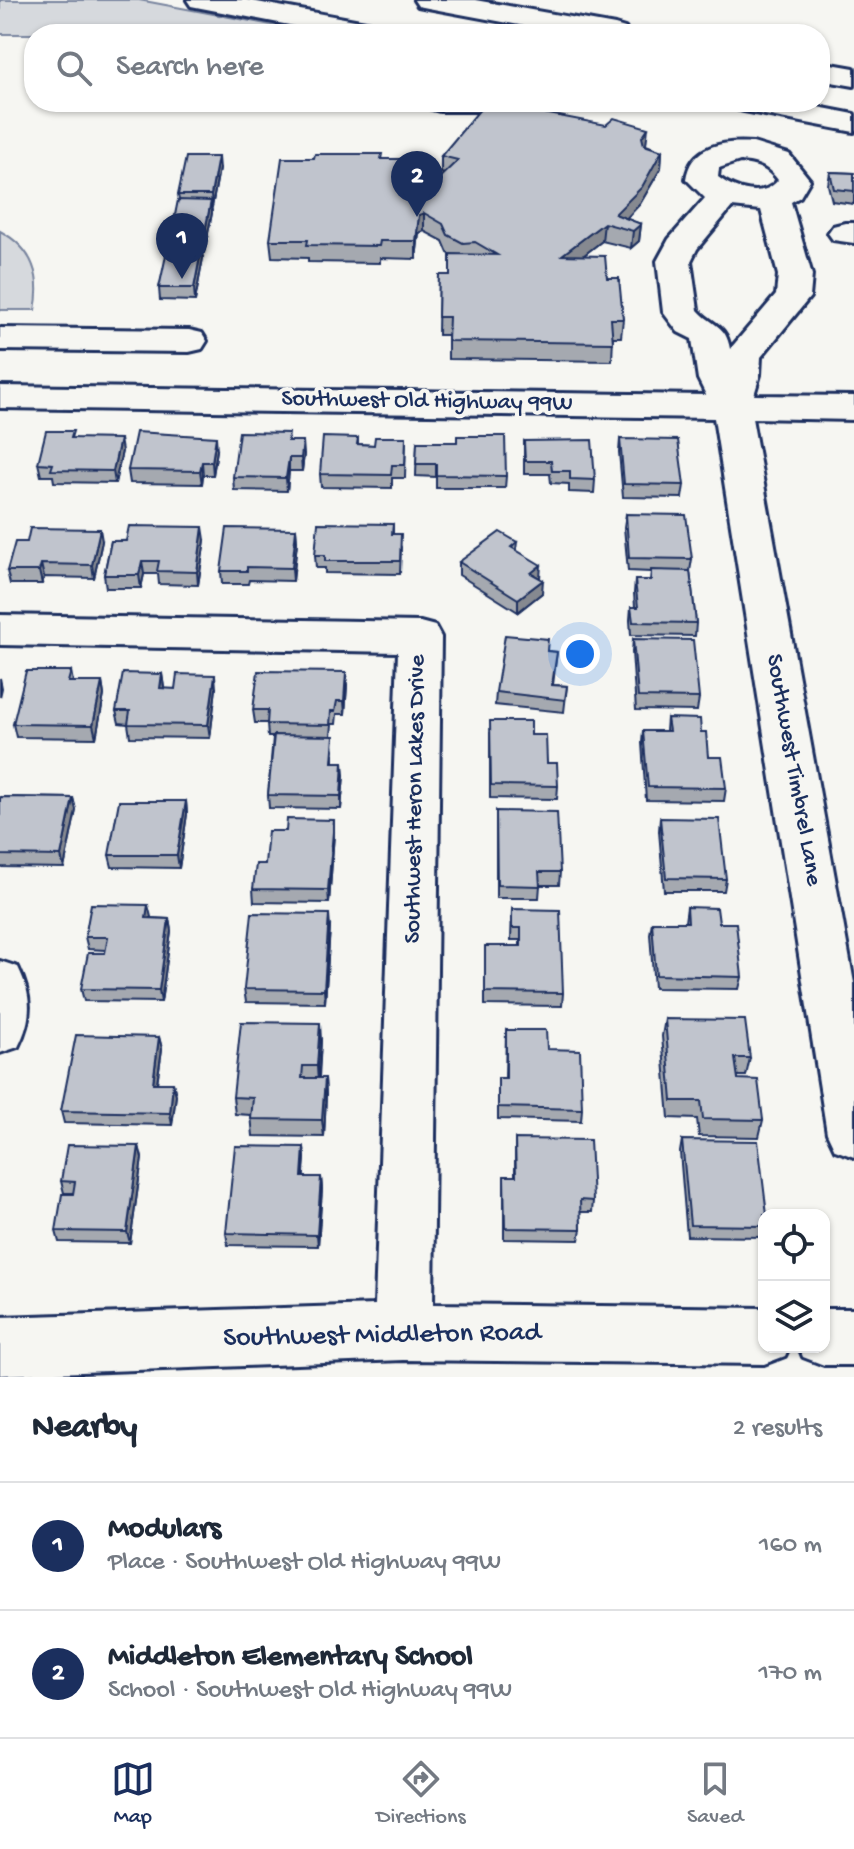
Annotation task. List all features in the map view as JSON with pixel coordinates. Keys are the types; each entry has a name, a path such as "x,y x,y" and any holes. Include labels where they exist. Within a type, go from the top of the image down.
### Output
{"main road":[{"path":"201,0 329,24"},
{"path":"428,0 560,24"},
{"path":"830,73 854,77"},
{"path":"796,112 854,123"},
{"path":"748,152 776,159 788,167 794,180 789,190 774,198 750,200 724,196 710,189 702,179 704,164 713,157 728,153 748,152"},
{"path":"724,196 681,246 674,261 681,312 691,324 703,329 730,333 762,332"},
{"path":"731,407 742,375 743,356 793,297 795,275 774,198"},
{"path":"703,329 710,339 716,379 731,407"},
{"path":"0,339 189,341"},
{"name":"Southwest Old Highway 99W","path":"0,397 854,408"},
{"name":"Southwest Timbrel Lane","path":"731,407 854,1133"},
{"name":"Southwest Heron Lakes Drive","path":"0,630 420,637 403,1332"},
{"path":"0,982 4,991 0,1031"},
{"name":"Southwest Middleton Road","path":"0,1346 403,1332 758,1336"},
{"path":"830,1337 854,1337"}],"shaded area":[{"path":"0,0 139,0 266,24 24,24 24,34 0,34"},
{"path":"0,231 20,246 32,264 37,286 35,310 0,310"}],"building":[{"path":"478,112 538,112 606,125 614,118 648,128 642,137 644,145 662,151 642,187 615,214 641,224 633,231 604,223 562,255 605,256 607,278 619,278 623,319 611,319 613,343 448,341 449,317 438,317 439,275 450,275 450,254 497,255 475,242 463,243 448,235 443,224 424,213 419,215 416,241 380,241 379,246 307,245 308,240 270,240 282,158 314,158 315,154 382,154 381,159 426,159 424,184 433,184 458,160 441,156"},
{"path":"186,157 218,157 211,195 178,195"},
{"path":"830,172 854,173 854,191 834,189"},
{"path":"178,200 211,201 203,241 170,240"},
{"path":"168,246 202,246 194,288 159,288"},
{"path":"46,431 73,431 71,438 120,439 113,471 51,470 53,464 38,463"},
{"path":"136,432 216,437 212,462 202,462 200,471 128,470"},
{"path":"239,432 289,433 288,441 303,441 301,458 289,458 286,478 233,477"},
{"path":"457,436 505,436 506,476 436,475 436,464 416,464 417,442 457,442"},
{"path":"323,437 358,438 357,444 374,445 375,437 406,437 405,465 392,465 391,475 320,474"},
{"path":"620,439 678,440 684,485 624,484"},
{"path":"592,440 595,480 570,479 570,471 552,471 551,461 525,461 524,441"},
{"path":"626,514 686,515 692,559 629,558"},
{"path":"318,523 393,524 392,534 401,534 400,561 325,561 325,555 315,555"},
{"path":"129,526 203,527 197,572 157,571 159,561 142,561 139,575 104,575 111,541 126,541"},
{"path":"30,528 100,529 92,565 41,564 39,571 7,571 15,542 27,542"},
{"path":"227,528 296,529 292,568 247,567 247,571 221,571"},
{"path":"500,532 517,542 511,547 541,565 531,573 543,580 518,599 459,562"},
{"path":"651,570 690,571 696,623 633,622 631,607 638,607 635,580 651,580"},
{"path":"505,635 548,639 547,651 557,652 552,685 567,686 565,700 496,692"},
{"path":"633,639 693,640 699,698 638,697"},
{"path":"26,671 71,671 68,682 102,682 93,725 13,724"},
{"path":"258,671 346,672 344,701 337,701 335,711 331,711 330,725 267,724 268,710 253,710"},
{"path":"123,673 162,674 160,688 175,689 177,674 215,675 208,725 128,724 130,711 116,711"},
{"path":"667,718 700,719 701,732 706,732 708,757 722,757 726,788 648,787 643,731 669,731"},
{"path":"490,721 531,721 531,735 546,735 547,763 557,763 558,786 491,785"},
{"path":"274,735 334,736 332,762 343,762 341,796 268,795"},
{"path":"0,797 73,798 61,856 0,855"},
{"path":"119,801 186,801 177,855 109,855"},
{"path":"496,811 557,812 560,872 539,872 540,886 497,885"},
{"path":"660,818 719,819 726,879 666,878"},
{"path":"287,819 334,820 328,890 253,889 256,864 265,864 268,831 286,831"},
{"path":"91,904 148,905 146,918 169,919 159,990 81,989 88,953 105,953 108,937 85,937"},
{"path":"687,907 717,908 719,923 736,923 742,977 656,975 652,922 688,922"},
{"path":"512,909 560,910 563,993 485,992 485,946 521,946 521,928 512,928"},
{"path":"252,913 329,914 324,990 244,989"},
{"path":"665,1019 745,1020 750,1058 735,1058 738,1079 758,1080 763,1120 703,1119 701,1101 672,1101"},
{"path":"241,1022 320,1023 317,1066 303,1066 302,1078 325,1078 322,1120 251,1119 253,1098 233,1097"},
{"path":"506,1030 546,1030 547,1049 580,1050 582,1109 498,1107 498,1078 506,1078"},
{"path":"76,1035 159,1037 153,1083 173,1083 170,1113 61,1111"},
{"path":"515,1139 590,1140 593,1201 580,1200 581,1229 505,1228 504,1176 516,1176"},
{"path":"682,1140 758,1141 766,1209 758,1209 758,1226 690,1225"},
{"path":"67,1145 139,1146 127,1232 56,1231 62,1194 73,1194 75,1182 61,1181"},
{"path":"235,1146 304,1147 302,1177 321,1177 317,1235 226,1233"}],"place":[{"name":"Middleton Elementary School","path":"417,217"},
{"name":"Modulars","path":"182,279"}]}
